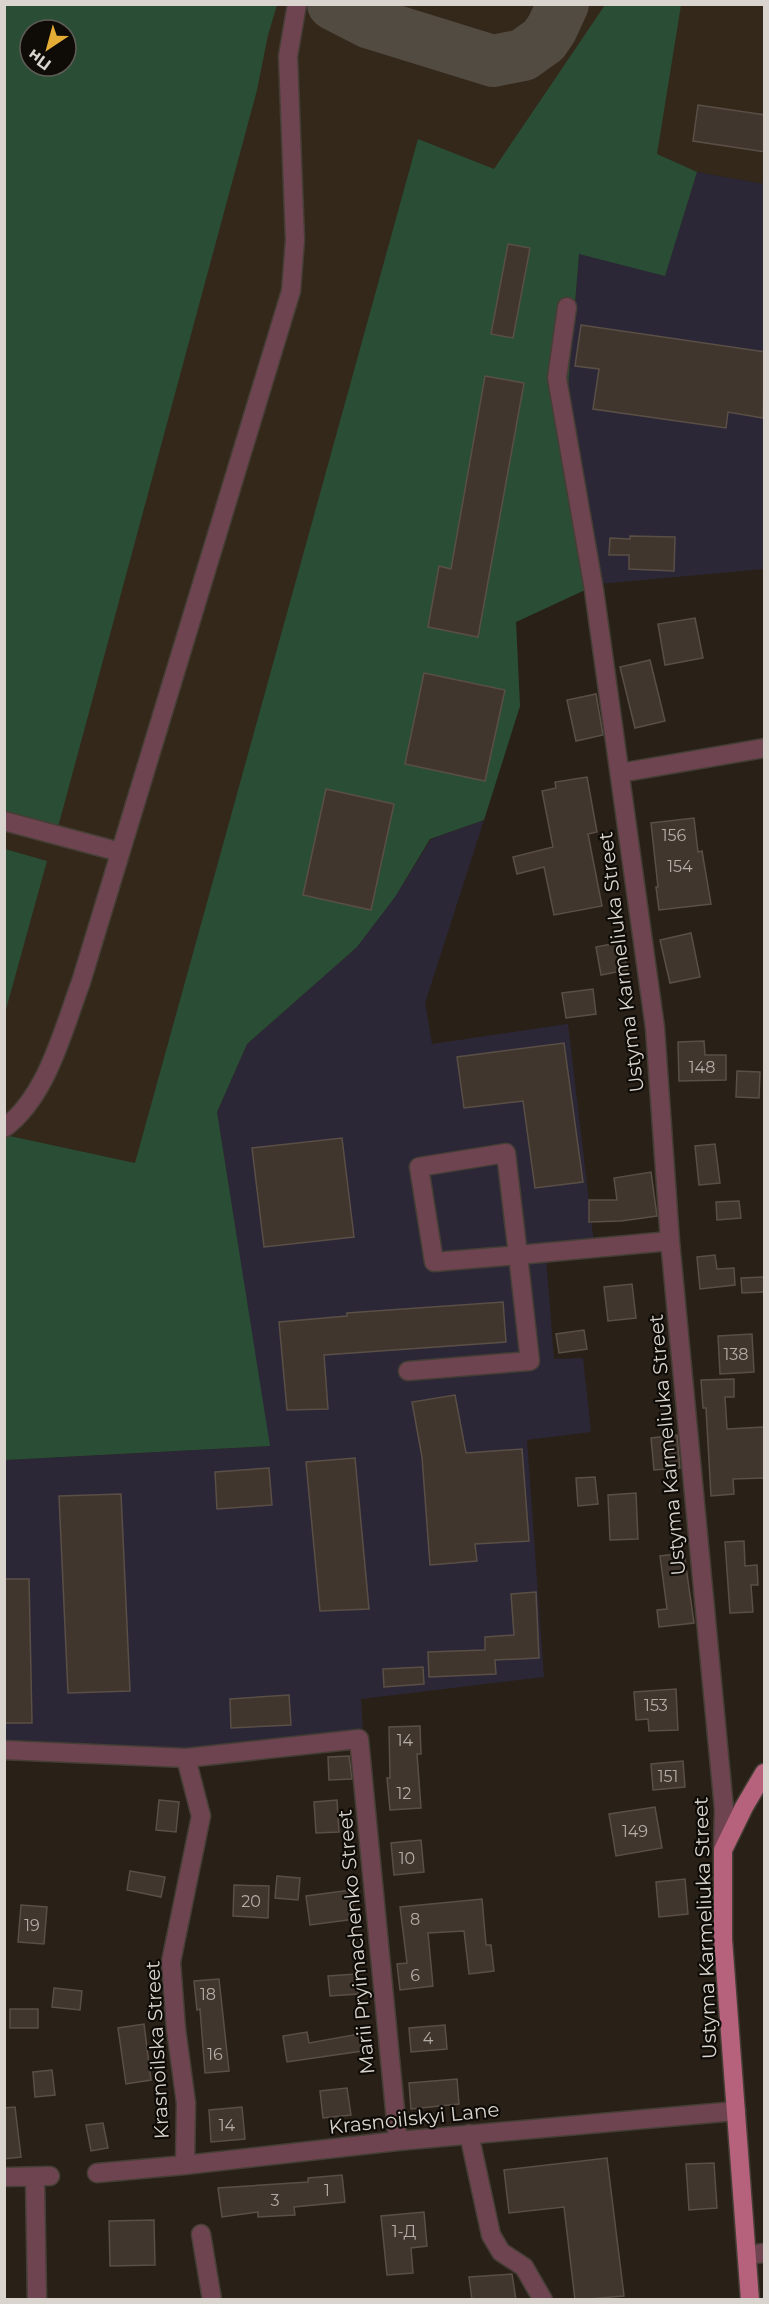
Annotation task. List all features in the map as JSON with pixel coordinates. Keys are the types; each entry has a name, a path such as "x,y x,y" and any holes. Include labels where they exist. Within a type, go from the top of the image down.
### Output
{"main road":[{"path":"723,1850 744,1807 765,1773"},
{"name":"Ustyma Karmeliuka Street","path":"723,1850 723,1939 736,2111 756,2254 750,2300"}],"street":[{"path":"4,1128 26,1109 51,1065 81,982 291,291 295,240 288,56 297,4"},
{"name":"Ustyma Karmeliuka Street","path":"567,307 556,378 594,590 655,1028 670,1241 724,1809 723,1850"},
{"path":"620,773 765,748"},
{"path":"4,821 120,852"},
{"path":"408,1371 530,1361 518,1255 506,1153 419,1167 434,1262 518,1255 670,1241"},
{"name":"Marii Pryimachenko Street","path":"186,1758 359,1738 398,2141"},
{"path":"4,1749 186,1758"},
{"name":"Krasnoilska Street","path":"185,2165 186,2103 176,2029 171,1962 201,1816 186,1758"},
{"name":"Krasnoilskyi Lane","path":"97,2173 469,2134 736,2111"},
{"path":"469,2134 491,2235 501,2252 524,2267 543,2300"},
{"path":"4,2177 43,2177 37,2300"},
{"path":"201,2234 212,2300"}],"shaded area":[{"path":"5,5 764,5 764,184 697,172 665,276 598,584 516,622 520,706 484,820 430,839 395,897 217,1112 270,1446 5,1460"},
{"path":"697,172 764,184 764,569 598,584 567,399 579,254 665,275"},
{"path":"484,820 425,1003 432,1044 568,1024 595,1252 546,1257 554,1359 583,1358 591,1432 527,1440 544,1677 361,1699 363,1733 183,1750 5,1742 5,1460 269,1446 217,1112 247,1044 357,947 395,897 431,839"}],"green space":[{"path":"4,5 277,5 268,35 257,90 58,827 5,812"},
{"path":"605,5 681,5 657,154 697,172 665,276 579,254 567,399 598,584 516,622 520,706 484,820 430,839 395,897 357,947 247,1044 217,1112 270,1446 5,1460 5,1135 135,1163 418,139 494,169"},
{"path":"4,849 47,861 5,1013"}],"building":[{"path":"698,105 765,115 765,152 693,141"},
{"path":"508,244 530,248 513,338 491,334"},
{"path":"581,325 765,352 763,418 728,412 726,428 593,409 599,369 575,366"},
{"path":"485,376 524,383 478,637 428,627 439,566 451,569"},
{"path":"630,536 675,537 674,571 629,569 629,555 609,555 610,538 630,539"},
{"path":"695,618 703,658 665,665 658,624"},
{"path":"650,660 665,721 635,728 620,667"},
{"path":"424,673 505,690 485,781 405,764"},
{"path":"596,694 603,735 576,741 567,700"},
{"path":"587,777 597,832 588,834 602,906 554,915 544,867 517,874 513,857 553,847 542,791 556,788 555,782"},
{"path":"326,789 394,804 371,910 303,895"},
{"path":"694,818 698,852 702,851 711,904 659,910 651,823"},
{"path":"691,933 700,977 670,983 660,940"},
{"path":"622,942 627,970 601,975 596,947"},
{"path":"593,989 596,1014 566,1018 562,993"},
{"path":"704,1041 705,1055 726,1055 726,1080 679,1081 678,1042"},
{"path":"564,1043 583,1182 535,1188 523,1101 464,1108 457,1057"},
{"path":"737,1071 760,1072 759,1098 736,1097"},
{"path":"342,1138 354,1237 264,1247 252,1148"},
{"path":"715,1144 720,1183 699,1185 695,1146"},
{"path":"651,1172 657,1216 621,1221 589,1222 589,1200 617,1200 614,1178"},
{"path":"739,1201 741,1218 717,1220 716,1202"},
{"path":"715,1255 717,1269 734,1268 735,1285 700,1289 697,1257"},
{"path":"765,1277 765,1292 742,1293 741,1278"},
{"path":"632,1284 636,1318 608,1321 604,1287"},
{"path":"503,1302 506,1342 324,1355 328,1409 287,1410 279,1322 347,1316 347,1313"},
{"path":"584,1330 587,1349 559,1353 556,1334"},
{"path":"752,1334 754,1372 720,1374 718,1336"},
{"path":"734,1379 734,1397 725,1397 727,1429 765,1427 765,1478 733,1479 734,1494 711,1496 706,1408 703,1408 701,1380"},
{"path":"455,1395 466,1453 522,1449 529,1541 475,1544 477,1561 430,1565 422,1457 412,1402"},
{"path":"677,1435 680,1468 654,1470 651,1438"},
{"path":"355,1458 369,1609 320,1611 306,1462"},
{"path":"269,1468 272,1505 217,1509 215,1472"},
{"path":"595,1477 598,1504 578,1506 576,1478"},
{"path":"636,1493 638,1539 610,1540 608,1495"},
{"path":"121,1494 130,1691 68,1693 59,1496"},
{"path":"744,1541 745,1566 757,1565 758,1585 751,1585 753,1612 730,1613 725,1542"},
{"path":"684,1553 694,1623 659,1627 657,1610 667,1609 660,1556"},
{"path":"4,1579 29,1579 32,1723 4,1723"},
{"path":"536,1592 539,1658 495,1660 496,1674 429,1677 428,1652 485,1650 485,1637 514,1635 511,1594"},
{"path":"423,1667 424,1684 384,1687 383,1669"},
{"path":"676,1689 678,1730 649,1731 648,1719 636,1720 634,1692"},
{"path":"289,1695 291,1725 231,1728 230,1699"},
{"path":"420,1726 421,1754 417,1754 421,1808 390,1810 387,1778 390,1778 389,1727"},
{"path":"349,1756 352,1779 329,1780 328,1757"},
{"path":"683,1761 685,1787 653,1790 651,1764"},
{"path":"159,1800 179,1802 176,1832 156,1830"},
{"path":"337,1800 339,1832 316,1833 314,1802"},
{"path":"655,1807 662,1848 616,1856 609,1814"},
{"path":"421,1840 424,1872 394,1875 391,1843"},
{"path":"130,1871 165,1877 161,1897 127,1890"},
{"path":"277,1876 300,1878 298,1900 275,1898"},
{"path":"685,1879 688,1914 659,1917 656,1882"},
{"path":"234,1885 269,1886 268,1918 233,1916"},
{"path":"351,1890 355,1919 310,1925 306,1896"},
{"path":"482,1899 486,1945 491,1945 494,1971 469,1974 464,1931 428,1933 433,1986 400,1990 397,1964 407,1963 400,1907"},
{"path":"21,1905 47,1907 44,1944 18,1942"},
{"path":"356,1974 358,1994 330,1996 328,1976"},
{"path":"219,1979 229,2071 205,2073 200,2009 197,2010 194,1981"},
{"path":"54,1988 82,1991 80,2010 52,2007"},
{"path":"10,2009 38,2009 38,2028 10,2028"},
{"path":"144,2024 151,2080 126,2084 118,2028"},
{"path":"445,2025 447,2049 411,2052 409,2028"},
{"path":"307,2032 309,2043 359,2034 362,2051 287,2062 283,2036"},
{"path":"52,2070 55,2095 35,2097 33,2072"},
{"path":"457,2079 459,2104 411,2109 409,2083"},
{"path":"347,2088 351,2115 323,2118 320,2091"},
{"path":"15,2107 21,2157 4,2159 4,2108"},
{"path":"242,2107 245,2139 211,2142 209,2110"},
{"path":"103,2123 108,2148 91,2151 86,2125"},
{"path":"607,2158 624,2296 575,2300 564,2207 509,2213 504,2170"},
{"path":"714,2163 717,2208 689,2210 686,2164"},
{"path":"342,2175 345,2202 294,2207 295,2215 258,2217 258,2212 222,2217 218,2188 308,2182 308,2178"},
{"path":"424,2212 427,2246 411,2248 413,2273 387,2275 381,2216"},
{"path":"154,2220 155,2265 110,2266 109,2221"},
{"path":"512,2274 516,2300 472,2300 469,2277"}],"taxiway":[{"path":"333,4 370,23 493,61 523,55 544,40 563,4"}]}
